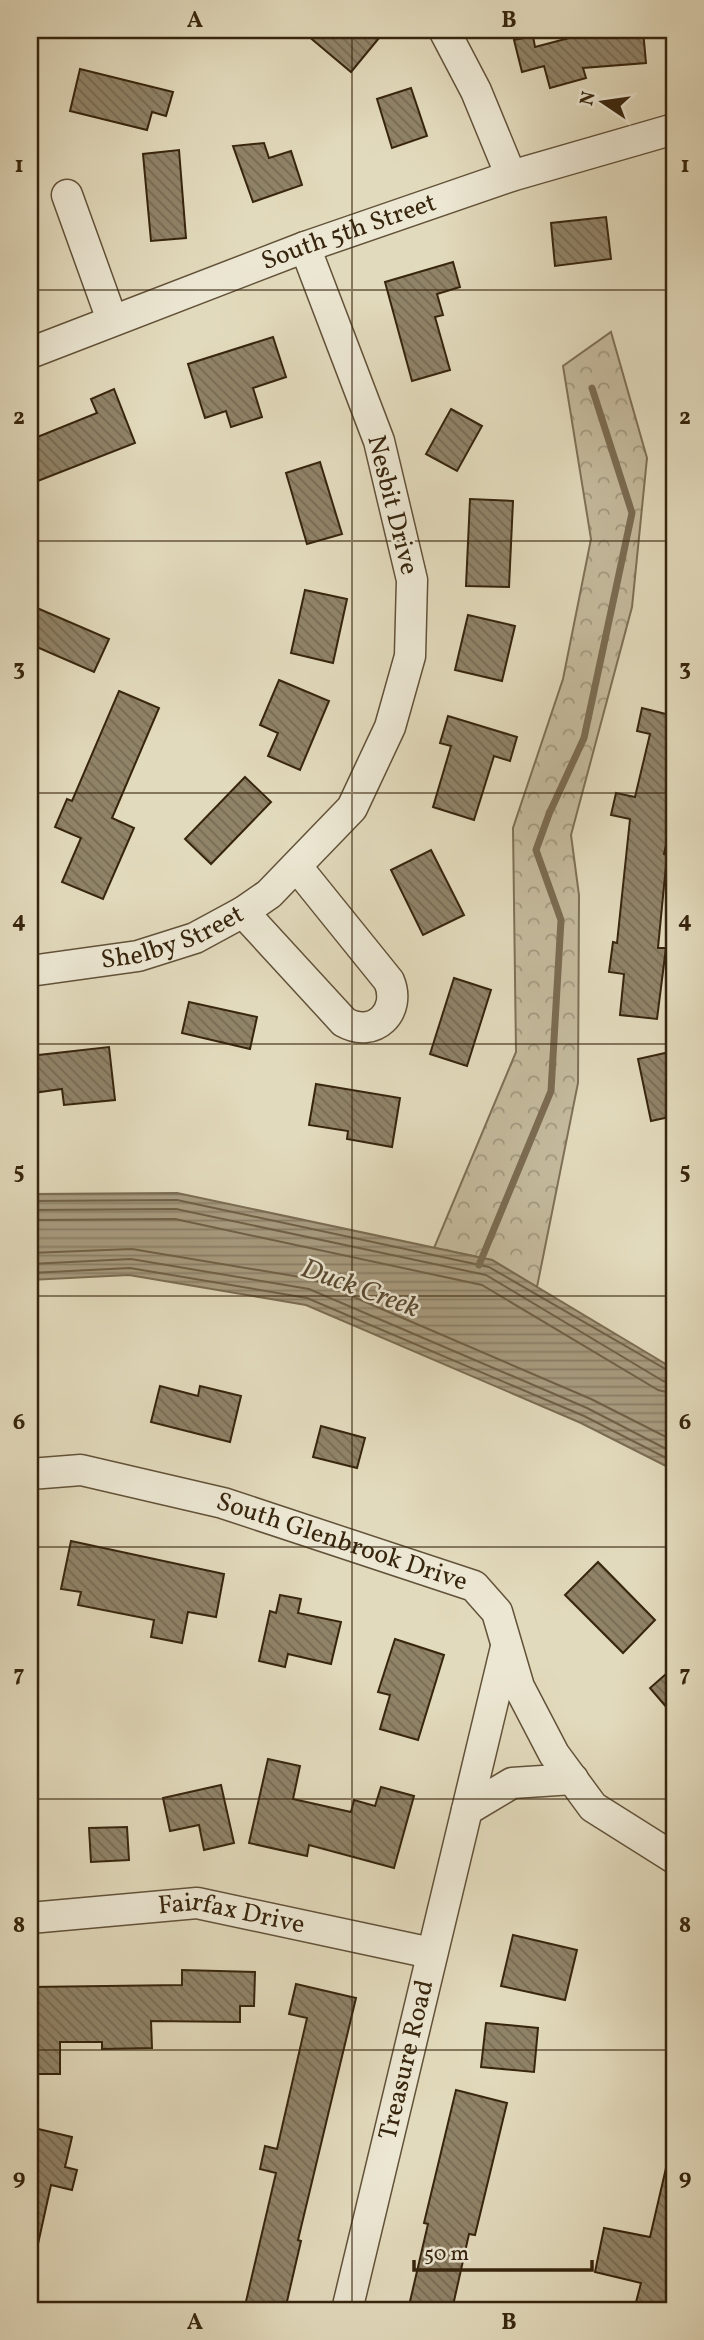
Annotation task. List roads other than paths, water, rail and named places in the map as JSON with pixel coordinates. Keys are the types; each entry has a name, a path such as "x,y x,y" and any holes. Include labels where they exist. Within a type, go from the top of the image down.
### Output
{"street":[{"path":"444,30 476,91 511,176"},
{"name":"South 5th Street","path":"30,353 305,247 511,176 674,129"},
{"path":"67,195 112,320"},
{"name":"Nesbit Drive","path":"296,867 352,808 390,727 410,656 412,580 379,441 305,247"},
{"path":"243,912 344,1021 362,1028 380,1023 387,1017 394,999 389,981 296,867"},
{"name":"Shelby Street","path":"30,971 138,956 195,938 243,912 269,894 296,867"},
{"name":"South Glenbrook Drive","path":"30,1474 81,1470 223,1503 474,1586 497,1612 519,1687 554,1754 593,1807 674,1858"},
{"name":"Treasure Road","path":"347,2310 507,1646"},
{"path":"467,1810 512,1783 573,1779"},
{"name":"Fairfax Drive","path":"30,1918 197,1903 431,1954"}],"water":[{"name":"Duck Creek","path":"177,1193 492,1260 674,1369 674,1470 581,1423 306,1305 129,1275 30,1280 30,1194"}],"waterway":[{"path":"479,1265 551,1091 561,920 536,850 549,814 584,738 632,513 592,388"}]}
